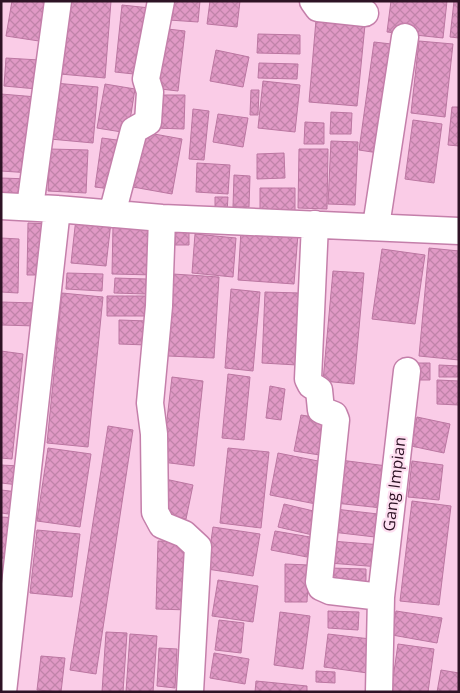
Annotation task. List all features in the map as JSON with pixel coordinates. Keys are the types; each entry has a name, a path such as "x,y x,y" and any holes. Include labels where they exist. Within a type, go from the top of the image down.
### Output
{"street":[{"path":"30,207 58,1"},
{"path":"112,214 134,130 148,122 150,92 146,79 161,1"},
{"path":"313,1 318,8 365,13"},
{"path":"376,226 405,37"},
{"path":"1,206 57,208 162,218 459,230"},
{"path":"3,692 57,208"},
{"path":"162,218 158,306 150,402 154,434 155,512 162,525 184,534 198,547 190,692"},
{"path":"315,224 308,379 319,390 321,410 335,415 336,420 320,584 321,587 330,592 381,596"},
{"name":"Gang Impian","path":"379,692 381,596 407,371"}],"building":[{"path":"12,1 45,1 39,41 6,36"},
{"path":"65,1 111,1 105,78 60,74"},
{"path":"170,1 200,1 198,22 169,20"},
{"path":"210,1 240,1 237,27 207,24"},
{"path":"391,1 447,1 443,38 387,32"},
{"path":"454,1 459,1 459,38 450,37"},
{"path":"122,5 150,8 143,75 115,72"},
{"path":"316,20 365,25 357,106 309,102"},
{"path":"159,28 185,31 178,91 152,88"},
{"path":"258,34 300,35 300,54 257,53"},
{"path":"419,41 453,44 445,117 411,113"},
{"path":"374,42 400,45 385,154 359,150"},
{"path":"216,50 249,57 243,87 210,81"},
{"path":"6,58 39,60 37,89 4,86"},
{"path":"259,63 298,64 297,79 258,78"},
{"path":"263,81 300,85 295,132 258,128"},
{"path":"55,83 98,87 93,143 50,139"},
{"path":"105,84 135,89 128,133 97,128"},
{"path":"251,90 259,90 258,115 250,115"},
{"path":"1,94 37,97 31,173 1,171"},
{"path":"156,95 185,95 184,129 155,128"},
{"path":"452,107 459,107 459,146 448,145"},
{"path":"193,109 209,111 204,160 189,159"},
{"path":"331,112 352,113 351,134 330,134"},
{"path":"218,114 248,118 243,147 213,142"},
{"path":"413,120 442,124 434,183 405,179"},
{"path":"305,122 324,123 324,144 304,144"},
{"path":"143,132 182,139 172,194 133,187"},
{"path":"102,138 124,141 118,190 95,187"},
{"path":"331,141 358,142 355,205 328,204"},
{"path":"50,149 88,150 86,193 48,191"},
{"path":"299,149 328,149 327,209 298,208"},
{"path":"284,153 285,178 257,179 257,154"},
{"path":"197,163 230,165 228,194 196,192"},
{"path":"234,175 250,176 249,207 233,207"},
{"path":"1,178 30,179 29,203 1,202"},
{"path":"260,188 295,188 295,212 260,212"},
{"path":"215,197 228,197 227,212 215,212"},
{"path":"76,218 111,222 106,266 71,263"},
{"path":"28,223 50,224 49,275 27,275"},
{"path":"113,226 156,227 155,275 112,274"},
{"path":"175,227 189,228 189,245 175,245"},
{"path":"241,231 298,234 294,284 238,280"},
{"path":"195,234 236,238 233,277 192,273"},
{"path":"1,238 19,239 18,293 1,292"},
{"path":"429,248 459,251 459,360 419,356"},
{"path":"382,249 425,255 415,324 372,319"},
{"path":"333,271 364,273 354,384 323,381"},
{"path":"67,273 103,274 102,291 66,289"},
{"path":"173,274 219,277 214,358 168,356"},
{"path":"115,278 146,279 146,294 114,293"},
{"path":"231,289 260,292 253,371 225,368"},
{"path":"265,292 300,293 297,365 262,363"},
{"path":"62,293 103,297 88,447 47,443"},
{"path":"107,296 153,296 153,316 107,316"},
{"path":"1,302 36,303 36,326 1,325"},
{"path":"119,320 148,321 147,345 119,344"},
{"path":"1,351 23,354 12,459 1,458"},
{"path":"418,363 430,363 430,380 417,380"},
{"path":"439,365 459,366 458,377 439,377"},
{"path":"228,374 250,377 244,440 222,438"},
{"path":"172,377 203,381 194,466 162,462"},
{"path":"437,380 459,381 459,405 437,404"},
{"path":"270,386 285,389 281,420 266,418"},
{"path":"301,415 332,420 326,456 294,451"},
{"path":"417,417 450,424 444,453 411,446"},
{"path":"108,426 133,430 96,674 70,670"},
{"path":"48,448 91,454 80,527 37,521"},
{"path":"228,448 269,452 261,528 220,523"},
{"path":"278,453 328,463 321,505 270,495"},
{"path":"340,460 387,466 382,508 335,503"},
{"path":"412,461 443,465 439,500 408,497"},
{"path":"1,465 20,466 19,485 1,483"},
{"path":"165,479 193,485 186,519 158,513"},
{"path":"1,490 18,492 16,515 1,513"},
{"path":"412,501 451,506 439,605 400,601"},
{"path":"284,504 322,513 317,536 278,527"},
{"path":"335,509 378,514 375,537 332,532"},
{"path":"1,517 19,518 17,559 1,558"},
{"path":"213,527 260,534 253,576 207,569"},
{"path":"37,530 80,534 72,597 30,593"},
{"path":"275,531 310,537 307,557 271,550"},
{"path":"158,541 191,542 189,610 156,609"},
{"path":"331,541 382,545 380,567 329,563"},
{"path":"285,564 309,565 307,602 285,602"},
{"path":"330,568 366,569 366,588 330,587"},
{"path":"218,580 258,586 253,622 212,616"},
{"path":"328,611 359,612 358,630 328,628"},
{"path":"396,611 442,618 437,643 392,635"},
{"path":"280,612 310,616 303,669 274,665"},
{"path":"219,620 244,623 241,653 215,650"},
{"path":"106,632 127,633 123,692 102,692"},
{"path":"130,634 157,636 153,692 126,692"},
{"path":"328,634 379,640 375,674 324,667"},
{"path":"398,644 434,649 428,692 391,692"},
{"path":"159,648 177,649 175,688 157,686"},
{"path":"214,653 249,659 245,684 210,678"},
{"path":"41,656 65,658 61,692 37,690"},
{"path":"441,670 459,673 459,692 437,692"},
{"path":"316,671 335,672 335,683 316,682"},
{"path":"256,681 307,686 307,692 255,692"}]}
